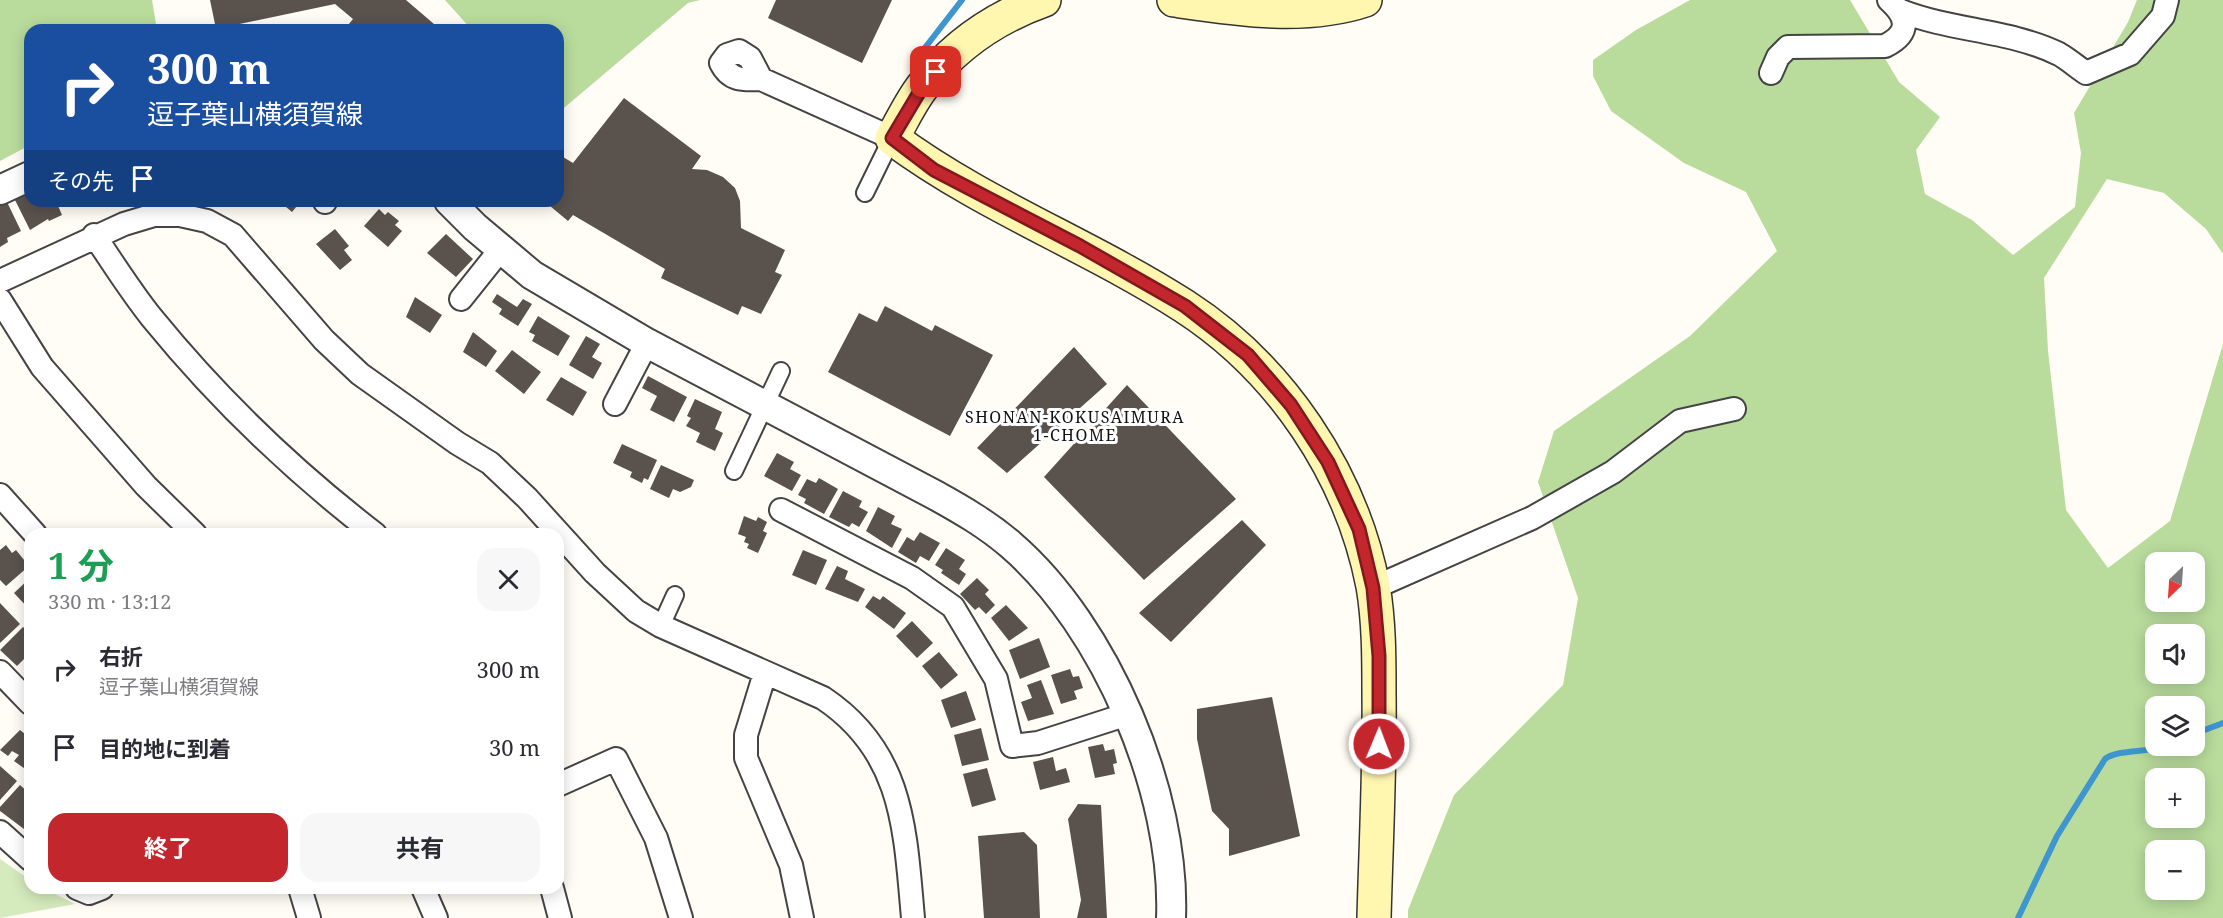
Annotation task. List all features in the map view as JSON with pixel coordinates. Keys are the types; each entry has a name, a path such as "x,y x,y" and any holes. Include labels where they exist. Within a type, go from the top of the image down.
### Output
{"main road":[{"path":"1044,0 990,24 962,46 923,86 892,138 934,170 1080,246 1185,306 1248,355 1291,405 1328,462 1359,529 1373,588 1379,656 1380,723 1374,918"},
{"path":"1174,0 1219,7 1314,11 1365,0"}],"street":[{"path":"1895,5 1944,25 2008,37 2059,54 2086,73 2130,54 2163,16 2167,0"},
{"path":"1771,73 1778,57 1788,47 1885,46 1897,40 1903,32 1904,20 1895,5"},
{"path":"761,80 892,138 865,193"},
{"path":"0,190 24,180"},
{"path":"456,207 532,275 647,343 935,495 977,519 1012,546 1045,579 1104,660 1128,714 1152,779 1167,852 1171,918"},
{"path":"0,280 94,235 154,215 180,215 207,221 233,236 324,340 360,374 457,443 490,463 554,528"},
{"path":"94,235 150,316 231,410 318,490 367,528"},
{"path":"462,299 501,249"},
{"path":"0,300 42,368 146,486 189,528"},
{"path":"615,404 647,343"},
{"path":"734,471 781,371"},
{"path":"1373,588 1532,518 1614,472 1680,421 1734,409"},
{"path":"0,495 30,528"},
{"path":"781,510 912,578 953,607 996,679 1012,746 1038,743 1128,714"},
{"path":"564,539 595,573 636,611 661,626 823,698 861,728 890,775 906,834 913,918"},
{"path":"661,626 675,595"},
{"path":"0,672 24,697"},
{"path":"765,673 746,735 746,758 791,865 802,918"},
{"path":"564,782 616,759 656,838 681,918"},
{"path":"0,832 24,854"},
{"path":"302,894 309,918"},
{"path":"426,894 436,918"},
{"path":"554,894 560,918"}],"green space":[{"path":"0,0 152,0 156,24 24,24 24,148 0,161"},
{"path":"445,0 700,0 688,3 564,108 564,24 467,24"},
{"path":"1690,0 1850,0 1899,82 1940,117 1916,150 1925,194 1972,220 2013,255 2075,207 2081,153 2074,113 2128,22 2137,0 2223,0 2223,254 2206,229 2164,193 2107,179 2044,278 2048,351 2066,510 2108,568 2170,521 2223,344 2223,918 1408,918 1408,910 1454,795 1563,685 1578,598 1538,482 1554,431 1690,336 1777,251 1746,192 1684,163 1611,111 1593,76 1593,60 1636,30"},
{"path":"0,859 24,876 24,894 55,894 75,904 0,918"}],"building":[{"path":"210,0 406,0 434,24 349,24 353,19 335,4 240,24 215,24"},
{"path":"776,0 892,0 862,63 768,18"},
{"path":"624,98 701,156 692,169 707,170 723,177 735,188 740,201 741,228 785,250 775,272 782,275 761,314 742,306 738,315 661,278 665,269 573,215 568,221 551,207 564,207 564,158 573,163"},
{"path":"24,196 24,207 59,207 62,215 49,221 48,219 30,230 15,200"},
{"path":"7,202 21,231 7,238 8,242 0,247 0,206"},
{"path":"286,207 296,207 292,212"},
{"path":"379,209 385,215 388,212 399,221 395,225 402,231 388,247 364,226"},
{"path":"335,229 349,246 344,250 352,260 340,270 316,244"},
{"path":"446,234 473,259 456,277 427,253"},
{"path":"497,294 517,307 523,299 532,304 518,326 499,314 502,309 492,302"},
{"path":"415,297 442,315 430,333 406,317"},
{"path":"885,306 932,331 935,325 993,355 950,436 828,372 859,313 877,322"},
{"path":"538,316 570,336 558,356 532,341 535,335 529,332"},
{"path":"473,332 497,351 486,367 463,352"},
{"path":"586,336 600,344 592,357 602,363 593,379 569,365"},
{"path":"1074,347 1107,384 1007,473 977,448"},
{"path":"512,350 541,372 524,394 495,371"},
{"path":"648,376 687,397 674,422 650,410 657,396 642,388"},
{"path":"561,377 587,392 573,416 546,400"},
{"path":"1127,385 1236,499 1144,580 1044,477"},
{"path":"695,399 722,412 715,429 723,433 715,451 696,442 700,433 686,426 691,418 687,416"},
{"path":"622,444 657,460 648,480 644,478 642,483 630,477 632,472 613,463"},
{"path":"777,453 794,462 790,469 801,475 792,491 764,476"},
{"path":"661,465 694,480 691,487 680,492 673,489 669,498 650,489"},
{"path":"819,478 838,489 824,514 804,503 806,499 798,495 807,479 816,483"},
{"path":"843,491 862,501 859,507 868,512 859,527 852,523 849,527 829,517"},
{"path":"878,507 895,516 891,524 902,529 892,548 866,531"},
{"path":"744,516 756,521 758,517 767,522 763,531 767,533 758,553 747,548 749,544 744,542 746,537 738,534"},
{"path":"1242,520 1266,545 1171,642 1139,613"},
{"path":"920,532 940,543 929,561 920,556 916,563 898,552 907,537 914,541"},
{"path":"6,545 12,553 16,550 24,560 24,570 6,586 0,580 0,550"},
{"path":"946,548 965,560 959,569 966,574 959,585 941,573 943,570 935,565"},
{"path":"803,550 827,560 816,585 792,575"},
{"path":"837,566 848,571 845,579 865,589 858,602 825,589"},
{"path":"977,578 989,590 985,594 995,605 986,614 979,607 975,610 960,594"},
{"path":"24,584 24,604 14,593"},
{"path":"873,596 880,600 883,596 906,613 894,629 865,607"},
{"path":"0,603 20,624 0,643"},
{"path":"1006,605 1028,628 1009,641 991,618"},
{"path":"912,621 933,643 917,658 896,636"},
{"path":"24,628 24,659 17,666 0,650"},
{"path":"1039,638 1050,667 1020,679 1009,650"},
{"path":"939,652 958,675 941,689 922,666"},
{"path":"1070,669 1073,677 1079,676 1083,688 1074,691 1077,699 1061,704 1051,675"},
{"path":"1041,680 1054,714 1028,721 1021,702 1032,698 1027,685"},
{"path":"966,691 976,720 951,728 941,700"},
{"path":"1272,697 1300,836 1229,856 1229,829 1212,811 1197,739 1197,709"},
{"path":"981,728 989,760 962,766 954,735"},
{"path":"20,730 24,733 24,768 14,761 19,755 12,751 8,756 0,750"},
{"path":"1103,744 1105,751 1114,749 1117,763 1113,764 1115,774 1095,778 1088,747"},
{"path":"1053,757 1056,771 1066,768 1070,782 1040,790 1033,762"},
{"path":"0,766 17,781 0,800"},
{"path":"987,768 996,800 972,807 963,774"},
{"path":"20,785 24,789 24,829 0,811 0,807"},
{"path":"1078,804 1101,805 1107,918 1077,918 1081,900 1068,819"},
{"path":"1024,832 1037,845 1040,918 984,918 978,836"}],"waterway":[{"path":"924,49 962,0"},
{"path":"2205,730 2223,723"},
{"path":"2018,918 2057,836 2105,759 2117,754 2145,751"}],"district":[{"name":"SHONAN-KOKUSAIMURA 1-CHOME","path":"1075,426"}],"route":[{"path":"936,72 923,86 892,138 934,170 1080,246 1185,306 1248,355 1291,405 1328,462 1359,529 1373,588 1379,656 1379,744"}]}
